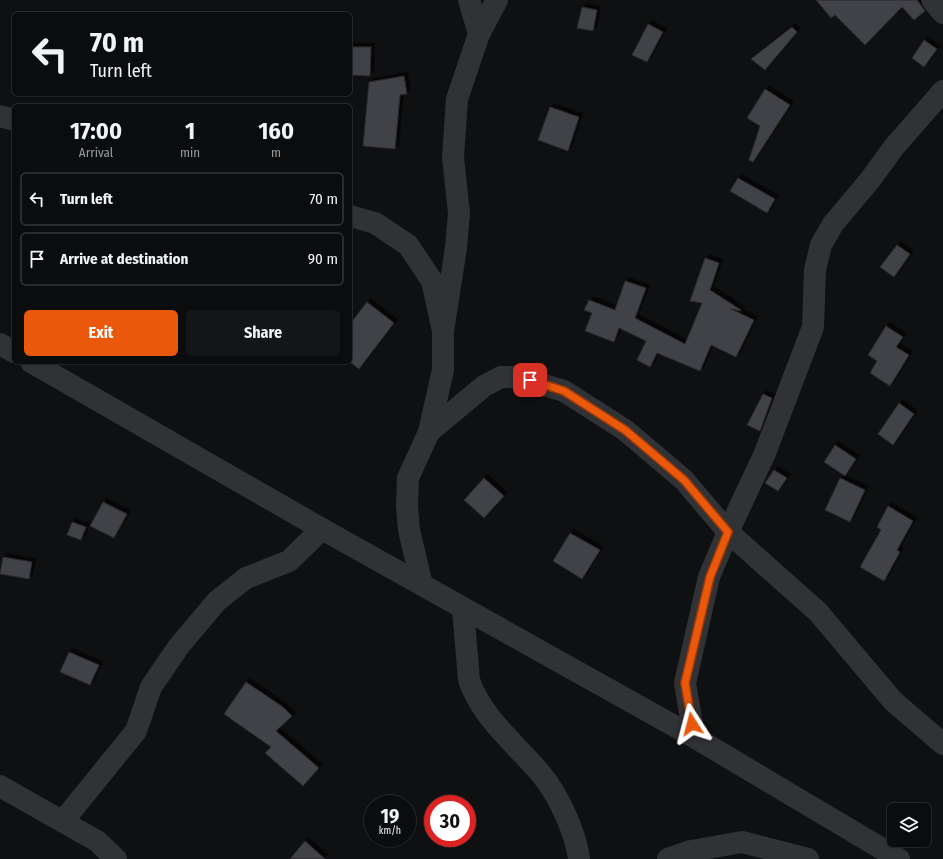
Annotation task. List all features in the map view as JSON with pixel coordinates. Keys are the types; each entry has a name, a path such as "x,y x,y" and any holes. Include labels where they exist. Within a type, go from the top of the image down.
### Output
{"street":[{"path":"470,0 479,34"},
{"path":"422,585 409,530 407,506 408,478 429,432 443,370 443,331 456,248 459,213 453,157 457,99 479,34 497,0"},
{"path":"932,0 943,13"},
{"path":"694,737 685,683 710,577 728,532 765,453 813,326 815,270 821,245 833,224 870,180 894,147 943,91"},
{"path":"0,116 12,119"},
{"path":"352,217 375,223 408,245 432,281 443,331"},
{"path":"0,344 12,351"},
{"path":"34,364 463,609 694,737 899,859"},
{"path":"429,432 484,386 501,377 518,377 564,391 625,430 684,480 728,532 818,612 893,701 943,744"},
{"path":"63,821 136,731 151,688 179,646 217,601 246,578 289,561 322,529"},
{"path":"463,609 469,680 472,688 489,717 542,775 558,802 577,844 579,859"},
{"path":"0,786 97,841 116,859"},
{"path":"668,859 691,851 742,842 808,859"}],"building":[{"path":"816,0 917,0 925,11 914,20 902,7 865,45 835,15 831,18"},
{"path":"582,7 597,10 593,31 577,28"},
{"path":"648,24 663,32 647,62 632,55"},
{"path":"792,27 797,32 765,70 751,59"},
{"path":"924,40 937,49 924,67 912,58"},
{"path":"352,47 371,47 370,76 352,75"},
{"path":"404,76 407,94 400,95 395,149 363,146 369,82"},
{"path":"765,89 790,105 753,162 749,160 760,126 747,118"},
{"path":"550,107 579,117 568,151 538,140"},
{"path":"738,178 775,199 767,213 730,191"},
{"path":"897,245 910,254 894,277 880,267"},
{"path":"705,258 719,263 710,290 741,311 731,309 754,320 736,357 711,345 700,371 657,353 650,367 637,360 646,341 619,328 614,342 585,331 592,313 584,310 589,300 615,310 625,281 646,288 635,318 685,344 702,303 690,301"},
{"path":"367,302 394,323 359,369 352,364 352,321"},
{"path":"886,326 903,337 896,347 909,355 890,386 870,373 877,361 868,355"},
{"path":"763,394 772,398 760,431 747,425"},
{"path":"899,403 914,414 893,445 878,434"},
{"path":"835,445 856,459 845,476 824,462"},
{"path":"774,470 787,478 778,491 765,483"},
{"path":"484,478 504,496 484,518 464,500"},
{"path":"840,478 865,490 850,522 825,510"},
{"path":"103,502 127,514 114,538 90,526"},
{"path":"888,506 913,521 897,550 900,552 884,581 860,567 881,530 877,527"},
{"path":"72,522 86,527 81,540 67,535"},
{"path":"570,533 600,550 582,579 553,561"},
{"path":"3,557 32,562 29,579 0,574"},
{"path":"69,652 99,665 90,685 60,672"},
{"path":"246,682 283,707 292,716 276,731 319,768 303,786 265,753 271,747 224,714"},
{"path":"305,841 325,859 290,859"}],"route":[{"path":"530,380 564,391 625,430 684,480 728,532 710,577 685,683 692,724"}]}
